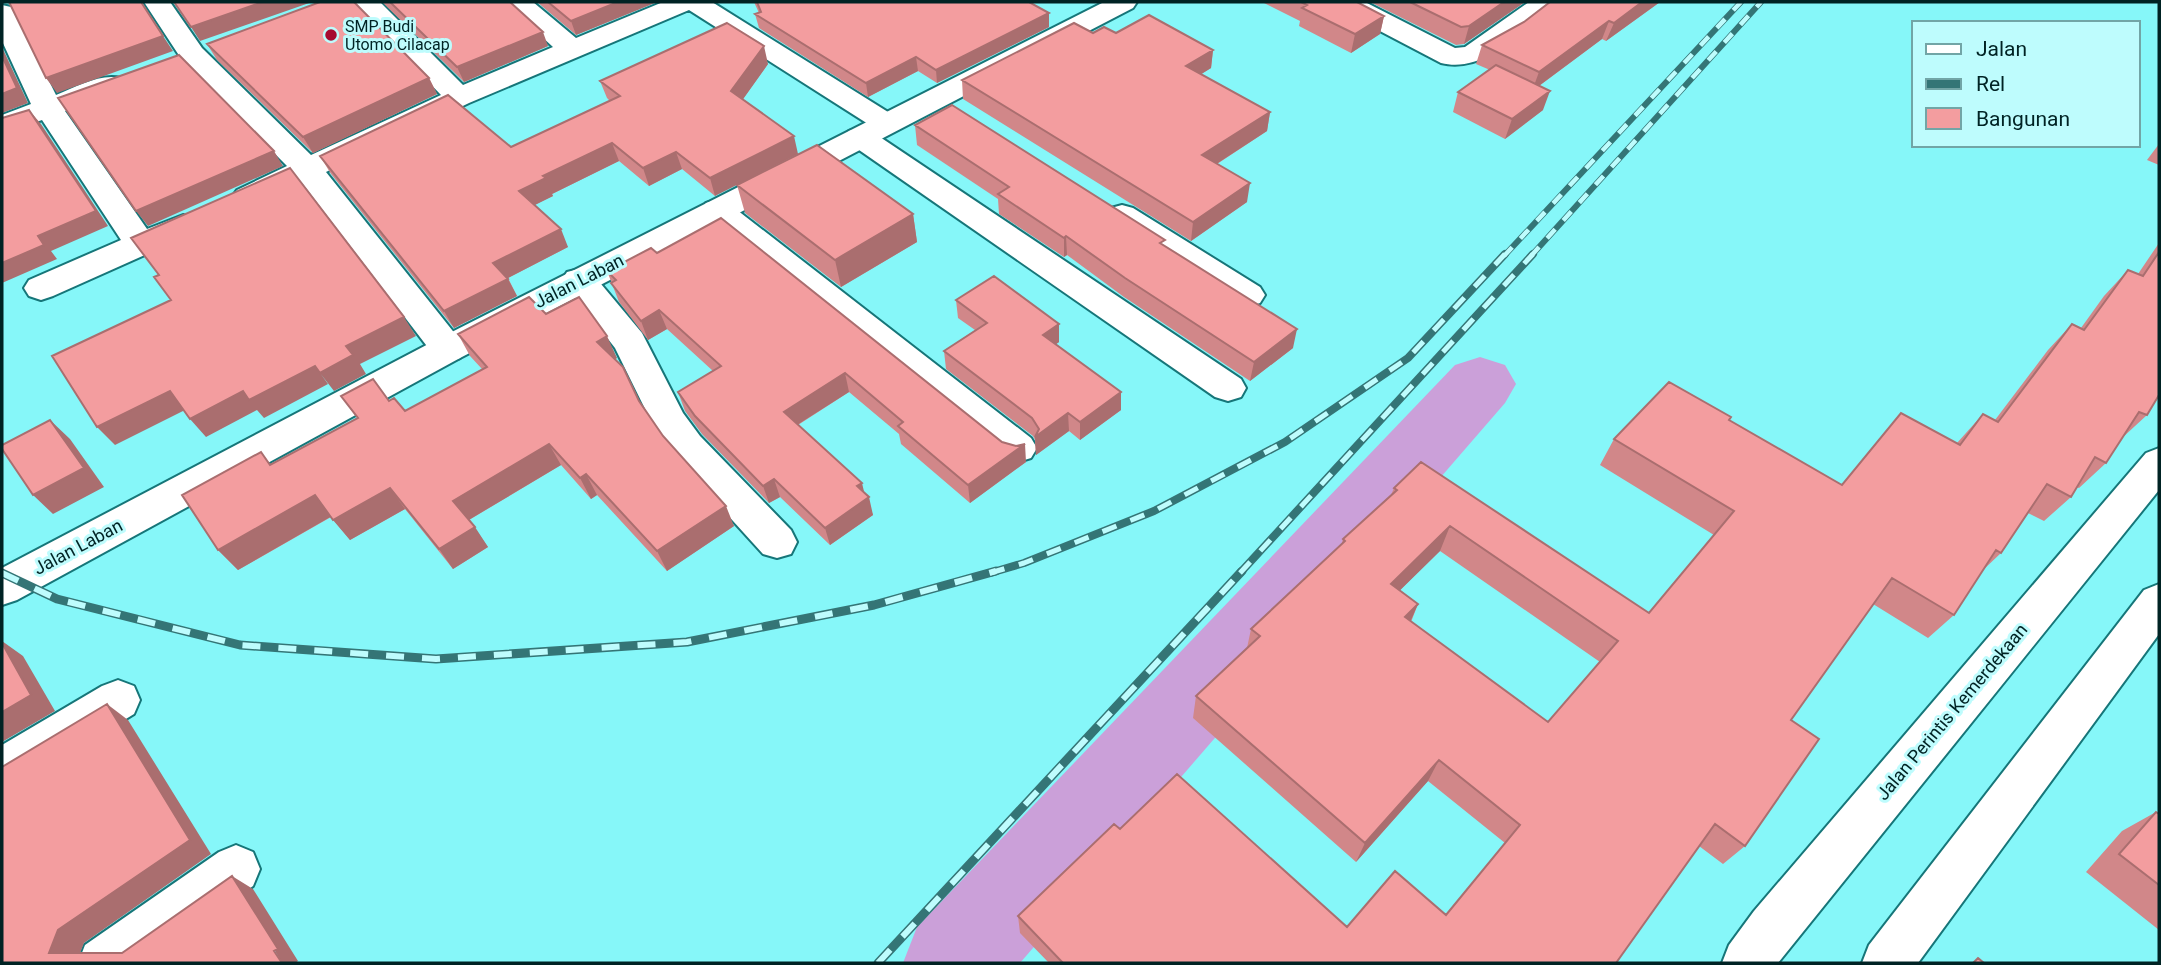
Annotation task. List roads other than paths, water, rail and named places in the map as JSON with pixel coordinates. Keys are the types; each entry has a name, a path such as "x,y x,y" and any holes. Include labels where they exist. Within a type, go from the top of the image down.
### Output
{"street":[{"path":"157,2 179,59 308,170 448,349"},
{"path":"365,2 459,97"},
{"path":"517,2 572,49"},
{"path":"41,288 308,170 459,97 685,2"},
{"path":"694,2 1228,388"},
{"name":"Jalan Laban","path":"2,588 579,280 1124,2"},
{"path":"1345,2 1451,57 1462,58 1472,55 1546,2"},
{"path":"2,13 48,108 141,245"},
{"path":"2,125 179,59"},
{"path":"937,98 971,120"},
{"path":"1098,200 1248,295"},
{"path":"717,210 1018,448"},
{"path":"579,280 630,342 669,421 687,446 777,542"},
{"name":"Jalan Perintis Kemerdekaan","path":"1748,963 1772,929 2159,463"},
{"path":"1887,963 2159,602"},
{"path":"2,769 118,700"},
{"path":"103,963 236,869"}],"waterway":[{"path":"953,963 1480,384"}],"railway":[{"path":"1504,256 1741,2"},
{"path":"1531,256 1761,2"},
{"path":"990,573 1024,563 1154,511 1285,442 1408,358 1505,254"},
{"path":"1240,573 1533,254"},
{"path":"2,573 57,599 240,645 436,659 687,642 874,605 996,571"},
{"path":"878,963 1242,571"}],"place":[{"name":"SMP Budi Utomo Cilacap","path":"331,35"}]}
